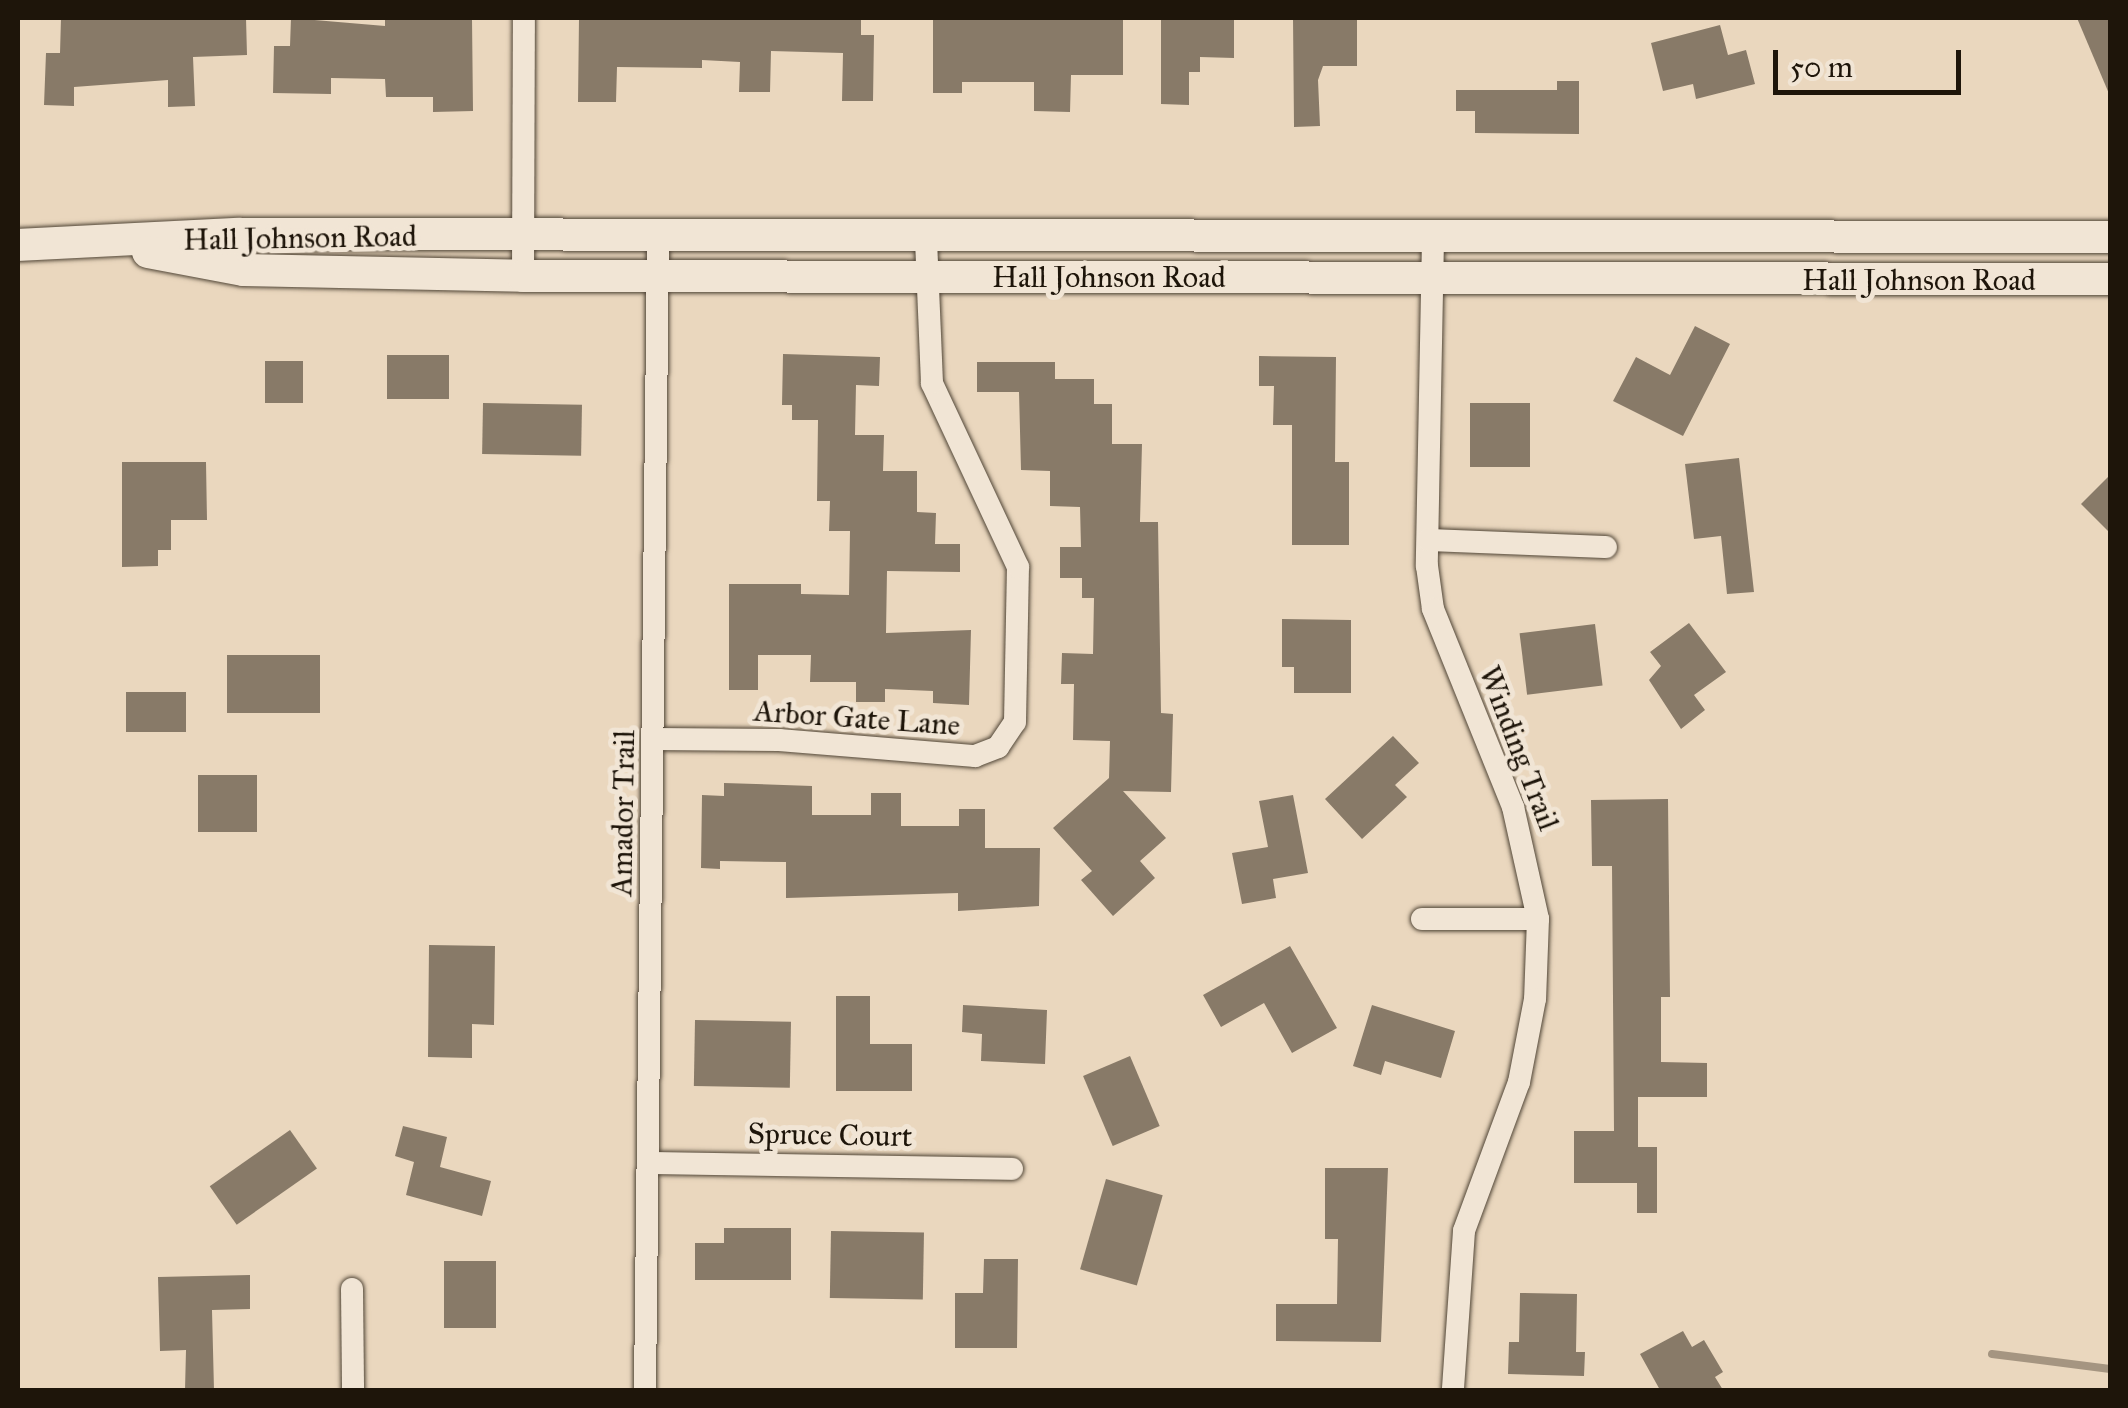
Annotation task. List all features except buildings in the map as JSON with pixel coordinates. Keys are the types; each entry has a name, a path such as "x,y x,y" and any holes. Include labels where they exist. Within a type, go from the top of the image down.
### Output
{"main road":[{"name":"Hall Johnson Road","path":"18,245 110,245 238,234 1432,239 2110,237"},
{"path":"2008,237 2008,280"},
{"name":"Hall Johnson Road","path":"110,245 243,270 523,276 1434,282 2110,279"}],"street":[{"path":"523,276 524,18"},
{"name":"Amador Trail","path":"645,1390 658,236"},
{"name":"Arbor Gate Lane","path":"654,739 779,740 975,756 1008,736 1019,704 1018,567 932,383 926,237"},
{"name":"Winding Trail","path":"1432,239 1428,540 1432,609 1513,807 1538,919 1535,999 1520,1082 1464,1231 1453,1390"},
{"path":"1428,540 1606,547"},
{"path":"1422,919 1538,919"},
{"name":"Spruce Court","path":"648,1163 1012,1169"},
{"path":"352,1289 353,1390"}],"waterway":[{"path":"1992,1354 2110,1369"}]}
